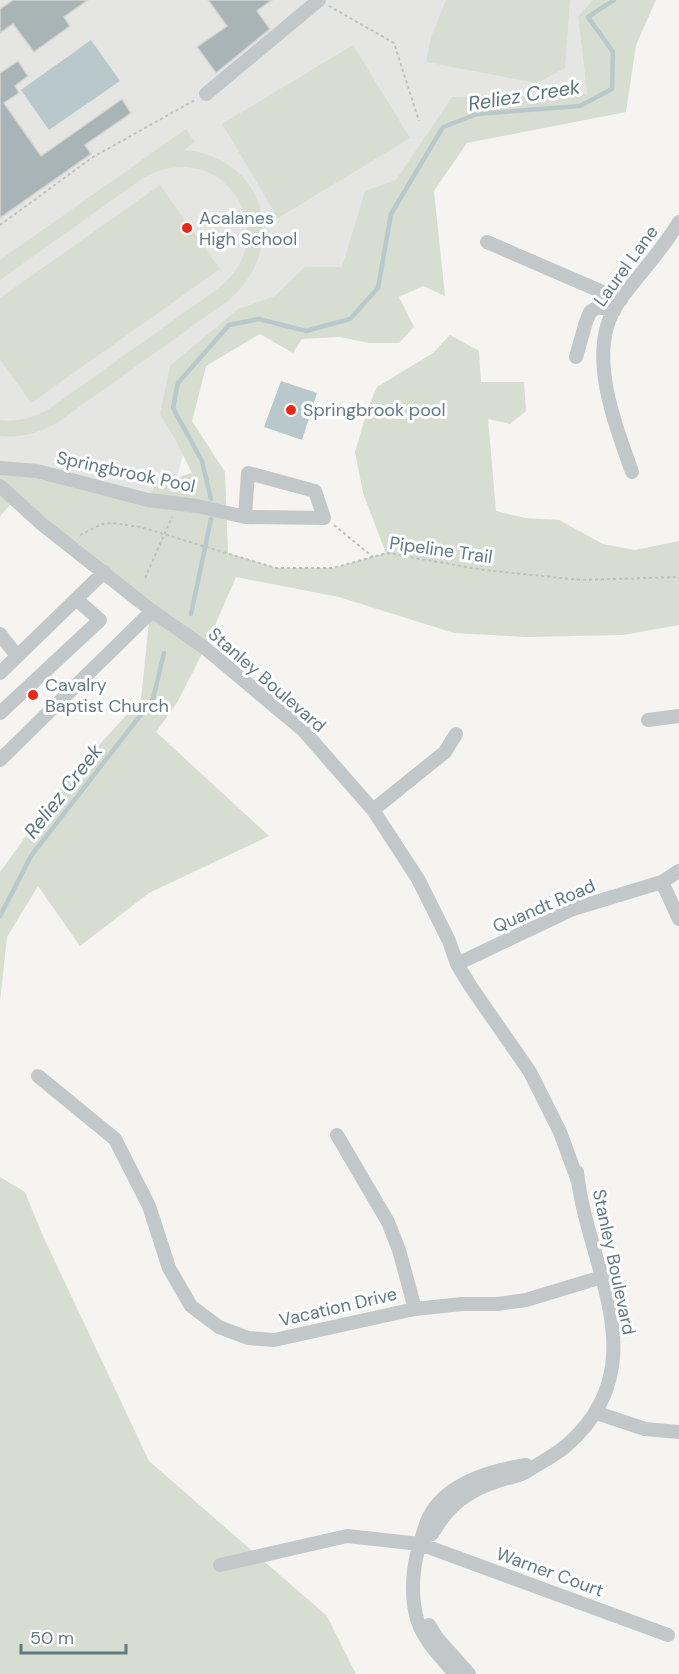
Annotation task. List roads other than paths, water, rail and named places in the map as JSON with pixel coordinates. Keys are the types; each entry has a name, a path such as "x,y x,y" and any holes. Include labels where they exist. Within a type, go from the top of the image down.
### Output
{"street":[{"path":"206,94 319,0"},
{"name":"Laurel Lane","path":"632,472 613,414 602,355 606,324 617,305 679,222"},
{"path":"487,242 617,305"},
{"path":"576,357 590,312 598,307 617,305"},
{"name":"Springbrook Pool","path":"0,468 37,471 148,500 178,503 244,516 324,518 315,491 248,473 244,516"},
{"name":"Stanley Boulevard","path":"0,486 43,525 152,611 205,648 303,730 373,810 418,879 449,941 457,964 471,987 530,1072 542,1082 566,1127 613,1324 615,1355 608,1384 597,1413 565,1447 538,1464 490,1472 471,1480 450,1492 435,1509 425,1527 412,1579 418,1621 424,1634 455,1674"},
{"path":"0,673 104,572"},
{"path":"0,713 100,620 76,599"},
{"path":"0,760 152,611"},
{"path":"0,634 17,656"},
{"path":"648,720 679,716"},
{"path":"373,810 445,752 456,734"},
{"name":"Quandt Road","path":"457,964 573,909 662,882 679,871"},
{"path":"662,882 679,919"},
{"name":"Vacation Drive","path":"38,1076 116,1139 149,1206 169,1268 191,1306 219,1327 248,1338 274,1340 415,1309 526,1300 602,1277"},
{"path":"337,1135 388,1222 399,1250 415,1309"},
{"path":"597,1413 637,1427 679,1432"},
{"name":"Warner Court","path":"220,1565 347,1536 422,1540 668,1635"},
{"path":"415,1604 437,1638 469,1674"}],"waterway":[{"name":"Reliez Creek","path":"211,499 202,461 173,408 178,383 229,325 259,319 306,331 350,319 378,288 391,214 443,127 477,114 580,106 612,89 613,52 588,17 614,0"},
{"name":"Reliez Creek","path":"191,614 211,519"},
{"name":"Reliez Creek","path":"0,916 31,856 153,699 164,653"}],"place":[{"name":"Acalanes High School","path":"187,228"},
{"name":"Springbrook pool","path":"291,410"},
{"name":"Cavalry Baptist Church","path":"33,695"}]}
